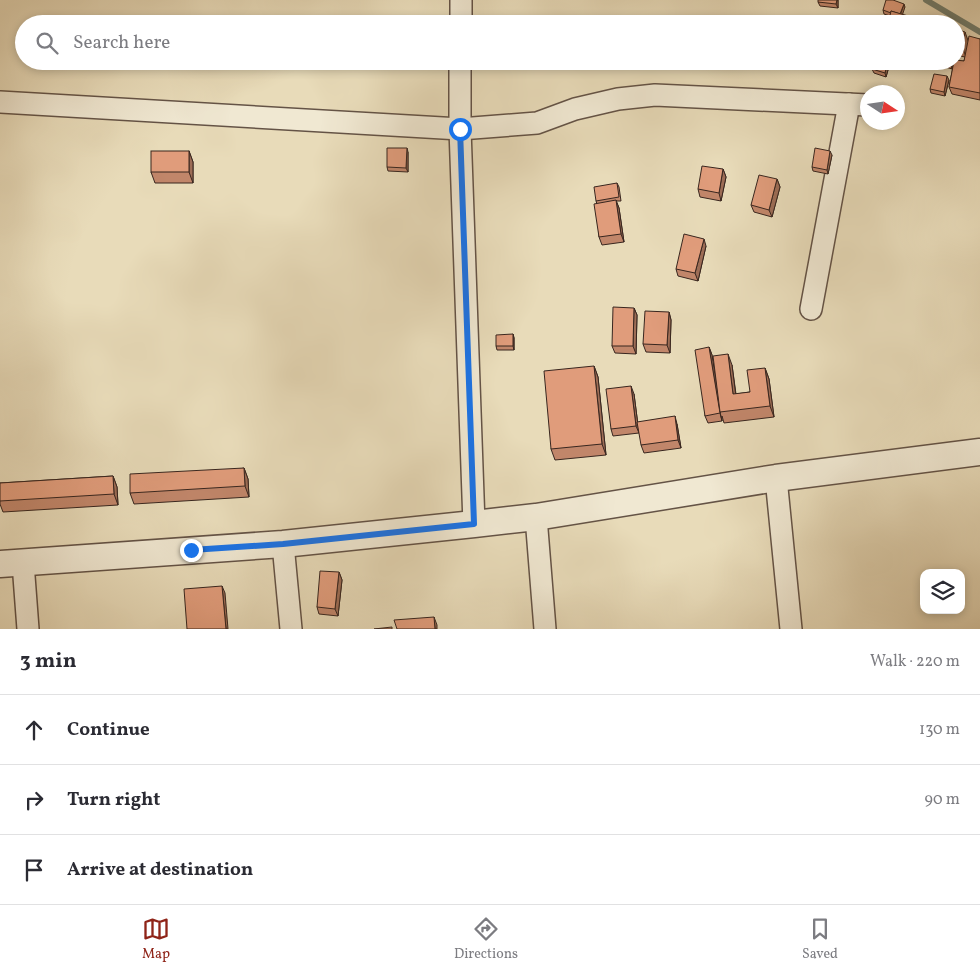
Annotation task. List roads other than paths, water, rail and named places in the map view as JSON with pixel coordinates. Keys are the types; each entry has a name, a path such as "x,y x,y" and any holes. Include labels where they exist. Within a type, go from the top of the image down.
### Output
{"street":[{"path":"461,0 461,15"},
{"path":"460,70 460,129 474,524"},
{"path":"0,102 460,129 537,123 575,109 618,99 654,95 858,104 811,309"},
{"path":"28,629 12,564 283,544 474,524 776,478 980,452"},
{"path":"776,478 791,629"},
{"path":"536,516 545,629"},
{"path":"283,544 290,629"}],"waterway":[{"path":"926,0 951,15"},
{"path":"965,23 980,32"}]}
